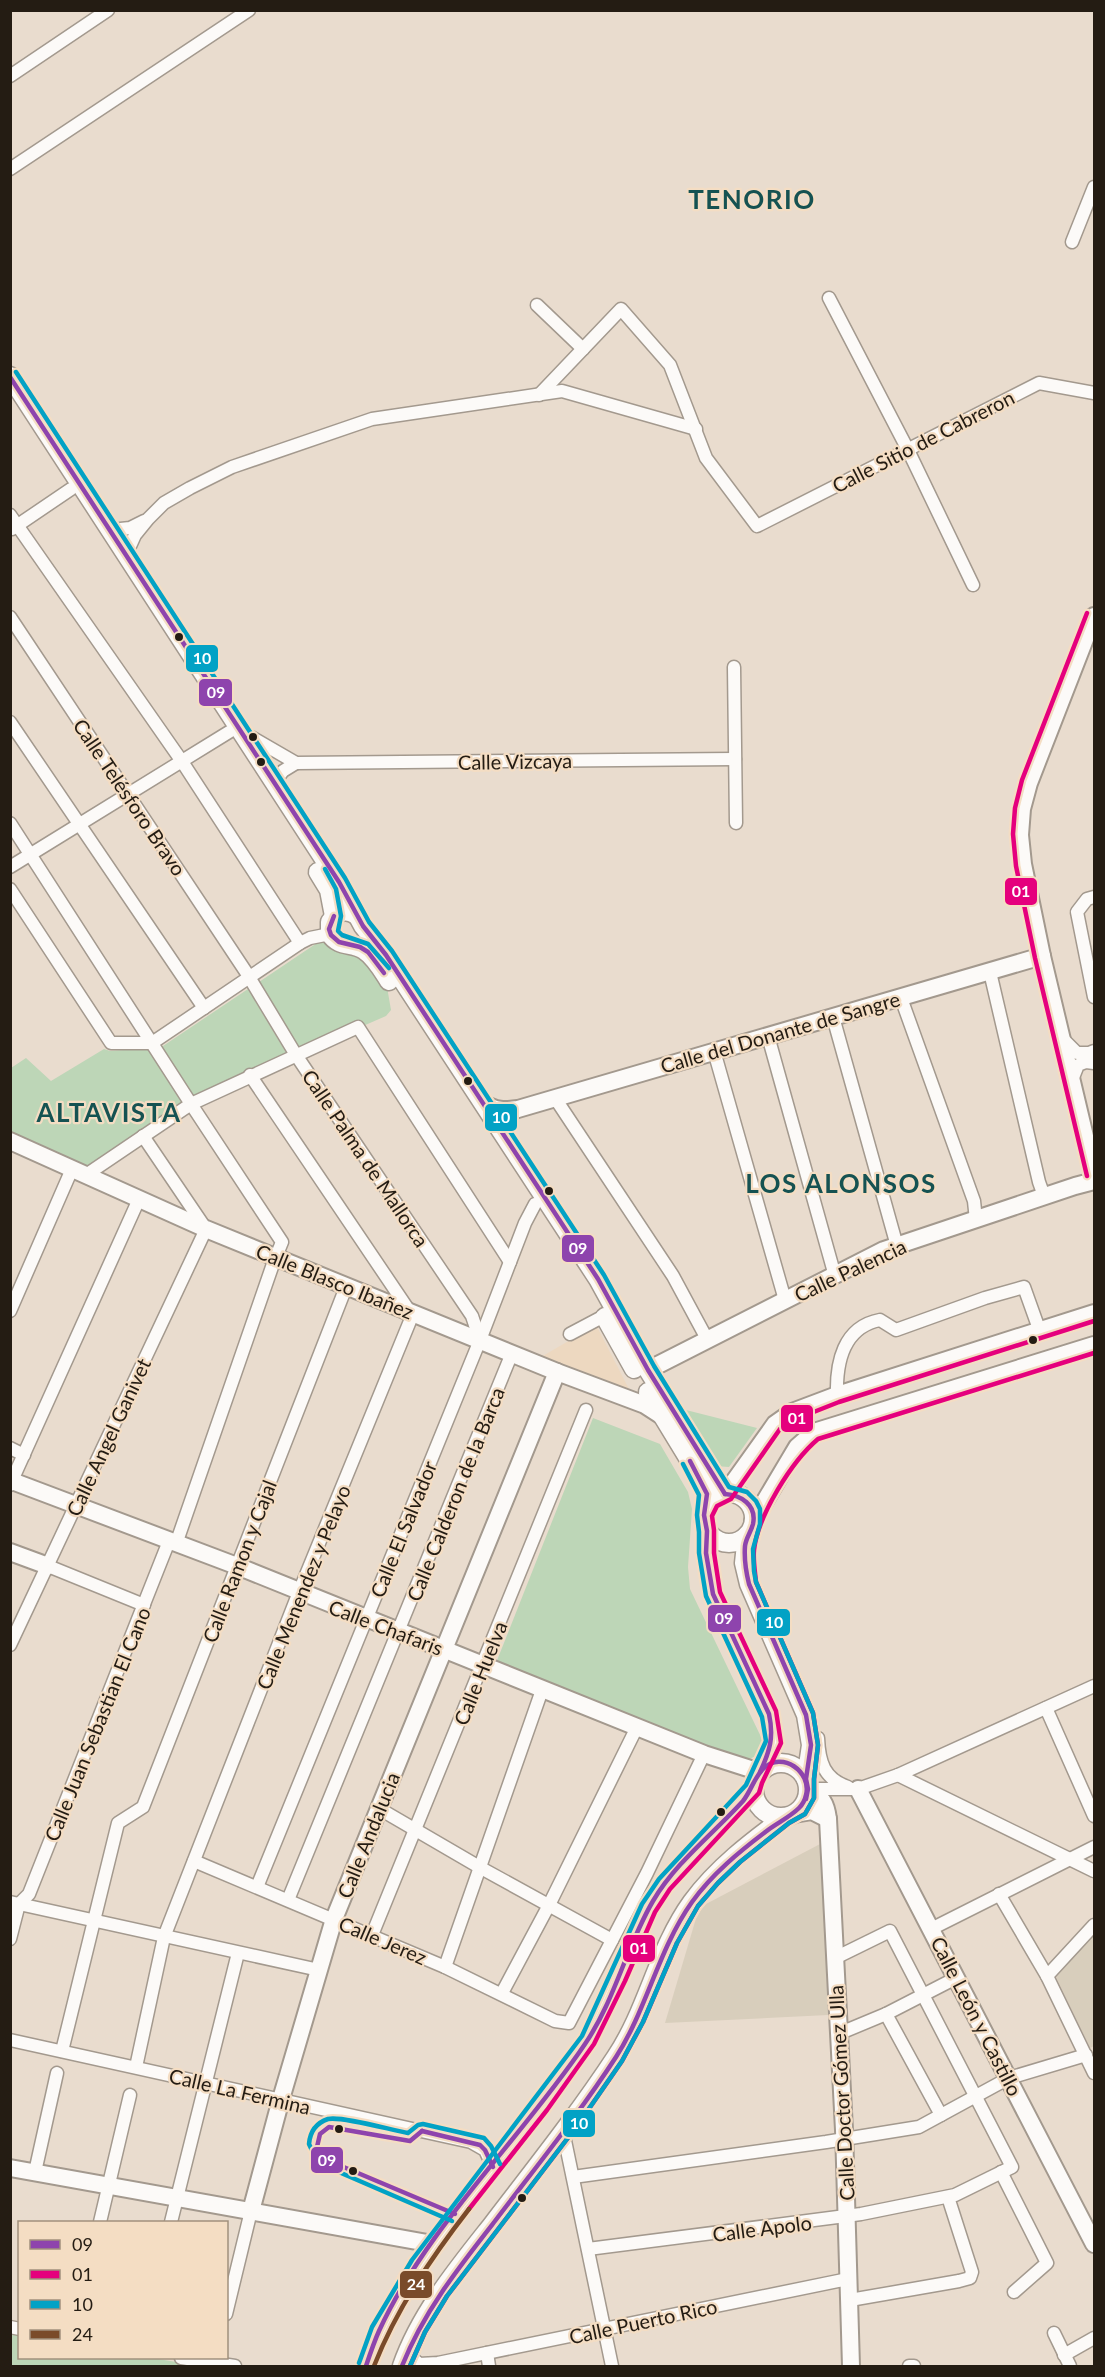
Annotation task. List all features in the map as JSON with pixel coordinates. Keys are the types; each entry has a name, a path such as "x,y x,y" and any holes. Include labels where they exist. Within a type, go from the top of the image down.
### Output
{"main road":[{"path":"10,376 111,530 330,890 332,925 340,943 365,950 378,964 590,1289 662,1416 701,1479 707,1494 704,1515 707,1531 706,1553 713,1594 769,1714 773,1729 774,1742 757,1780 754,1797 762,1810 770,1815 790,1815"},
{"path":"10,397 234,731 278,777 359,920 386,955 598,1279 648,1370 725,1494"},
{"path":"332,925 343,911 359,920"},
{"path":"351,945 359,938 359,920"},
{"path":"405,2360 437,2299 563,2131 625,2043 671,1939 692,1903 708,1883 742,1849 804,1803 811,1745 806,1715 749,1584 744,1563 750,1528 749,1504 742,1497 725,1494 717,1496 707,1506"},
{"path":"707,1531 713,1538 731,1543 740,1541 750,1528"},
{"path":"366,2367 379,2331 397,2296 433,2244 592,2033 648,1908 664,1884 770,1764 785,1763 800,1770 807,1784"}],"street":[{"path":"10,76 108,10"},
{"path":"10,169 249,10"},
{"path":"1072,242 1095,187"},
{"path":"829,298 908,448 973,585"},
{"path":"537,305 583,349"},
{"path":"539,395 621,309 670,365 696,429"},
{"name":"Calle Sitio de Cabreron","path":"696,429 706,458 757,526 1039,382 1095,393"},
{"path":"126,555 135,535 164,503 232,468 372,419 562,391 696,429"},
{"path":"71,489 13,523 181,760 300,943"},
{"path":"111,530 130,528 148,519"},
{"path":"1095,616 1029,783 1022,809 1020,835 1023,864 1041,956 1061,1036 1072,1057 1072,1081 1095,1174"},
{"name":"Calle Telésforo Bravo","path":"10,617 249,978"},
{"path":"734,667 736,823"},
{"path":"10,722 204,1008"},
{"path":"10,867 181,760 234,731 296,763 278,777"},
{"path":"278,752 278,777"},
{"name":"Calle Vizcaya","path":"296,763 735,759"},
{"path":"10,823 282,1242 277,1256"},
{"path":"10,889 111,1043 152,1043 300,943 332,925"},
{"path":"1095,897 1087,899 1077,912 1095,997"},
{"name":"Calle del Donante de Sangre","path":"483,1103 495,1110 518,1109 1041,956"},
{"path":"990,972 1044,1196"},
{"name":"Calle Palma de Mallorca","path":"249,978 296,1055 472,1316 480,1340"},
{"path":"901,998 974,1201 976,1220"},
{"path":"833,1017 897,1246"},
{"path":"10,1311 79,1172 143,1136 191,1104 358,1027 510,1262"},
{"path":"768,1036 836,1276"},
{"path":"714,1051 785,1300"},
{"path":"1072,1057 1095,1051"},
{"path":"1072,1081 1078,1065 1086,1062 1095,1063"},
{"path":"250,1075 410,1312"},
{"path":"555,1098 673,1276 707,1339"},
{"path":"503,1134 502,1123 507,1116 518,1109"},
{"path":"143,1136 206,1229"},
{"name":"Calle Blasco Ibañez","path":"10,1141 206,1229 557,1372 645,1405 662,1416"},
{"name":"Calle Palencia","path":"648,1370 884,1250 1095,1181"},
{"path":"11,1483 139,1199"},
{"name":"Calle El Salvador","path":"257,1887 535,1204"},
{"name":"Calle Angel Ganivet","path":"10,1645 206,1229"},
{"name":"Calle Juan Sebastian El Cano","path":"10,1939 15,1903 29,1894 144,1605 172,1542 277,1256"},
{"name":"Calle Ramon y Cajal","path":"95,1921 118,1823 143,1807 346,1287"},
{"path":"837,1395 836,1382 843,1347 867,1323 879,1320 896,1329 1024,1287 1039,1329"},
{"name":"Calle Menendez y Pelayo","path":"136,2067 164,1937 299,1592 410,1321 410,1312"},
{"path":"725,1494 746,1468 775,1424 792,1412 1039,1329 1095,1313"},
{"path":"570,1334 604,1316"},
{"path":"750,1528 790,1457 797,1447 814,1432 1095,1345"},
{"name":"Calle Calderon de la Barca","path":"288,1900 512,1353"},
{"name":"Calle Andalucia","path":"228,2305 280,2099 333,1919 557,1372"},
{"name":"Calle Huelva","path":"372,1935 586,1410"},
{"path":"10,1448 24,1455"},
{"path":"714,1474 722,1478 731,1477 746,1468"},
{"name":"Calle Chafaris","path":"11,1483 237,1566 704,1754 757,1780"},
{"path":"10,1552 46,1570"},
{"path":"10,1561 46,1570 144,1605"},
{"path":"807,1784 858,1789 898,1775 1095,1686"},
{"path":"445,1966 542,1690"},
{"path":"799,1699 817,1730 822,1768 839,1784 858,1789"},
{"path":"1046,1708 1095,1816"},
{"path":"502,1993 549,1905 637,1727"},
{"path":"378,1808 612,1940 704,1754"},
{"path":"898,1775 1095,1871"},
{"name":"Calle Doctor Gómez Ulla","path":"807,1784 820,1796 826,1806 828,1820 844,2140 851,2367"},
{"name":"Calle León y Castillo","path":"858,1789 1095,2244"},
{"path":"790,1815 812,1811 828,1820"},
{"path":"932,1929 1095,1846"},
{"name":"Calle Jerez","path":"194,1861 445,1966 555,2021 569,2023 612,1940"},
{"path":"999,1894 1047,1976 1095,2073"},
{"path":"15,1903 319,1970"},
{"path":"62,2051 95,1921"},
{"path":"1047,1976 1095,1925"},
{"path":"835,1958 890,1931 1012,2167 1001,2172 1047,2263 1014,2292"},
{"path":"172,2221 238,1953"},
{"path":"838,2034 886,2014 956,1978"},
{"path":"886,2014 941,2115"},
{"name":"Calle La Fermina","path":"10,2040 471,2142 485,2150 493,2167"},
{"path":"573,2177 844,2140 919,2127 1009,2078 1086,2055"},
{"path":"34,2172 57,2073"},
{"path":"100,2221 130,2095"},
{"path":"563,2131 612,2367"},
{"path":"10,2168 433,2244"},
{"name":"Calle Apolo","path":"588,2249 847,2216 955,2195 1001,2172"},
{"path":"850,2300 970,2278 972,2272 948,2197"},
{"name":"Calle Puerto Rico","path":"405,2360 436,2365 848,2279"},
{"path":"1054,2333 1067,2361 1095,2338"},
{"path":"487,2353 489,2367"},
{"path":"198,2359 215,2360 235,2367"},
{"path":"909,2367 914,2367"}],"shaded area":[{"path":"596,1325 631,1393 541,1357"},
{"path":"822,1843 828,2015 665,2023 697,1915 706,1904"},
{"path":"1094,1935 1094,2046 1090,2048 1056,1977"}],"green space":[{"path":"317,943 325,943 341,952 362,956 387,987 391,1010 386,1016 363,1026 358,1020 299,1048 259,982"},
{"path":"248,989 287,1054 193,1099 160,1048"},
{"path":"149,1048 185,1104 87,1168 11,1134 11,1068 26,1058 51,1081 104,1049 110,1051"},
{"path":"678,1408 757,1428 729,1467 715,1466"},
{"path":"593,1418 660,1444 688,1492 692,1509 688,1567 690,1589 762,1739 758,1755 745,1761 496,1663"},
{"path":"10,2331 18,2333 18,2359 158,2359 201,2366 11,2366"}],"transit line":[{"name":"10","path":"16,372 345,878 369,922 392,951 604,1275 654,1366 729,1487 747,1492 756,1501 760,1509 760,1524 753,1549 756,1582 813,1713 818,1745 814,1798 805,1814 789,1823 740,1862 698,1906 677,1943 643,2022 622,2061 577,2126 447,2296 425,2332 410,2366"},
{"name":"09","path":"10,377 339,882 363,926 386,955 598,1279 648,1370 725,1494"},
{"name":"01","path":"1087,613 1022,780 1015,808 1013,834 1016,866 1035,958 1087,1176"},
{"name":"10","path":"325,869 336,889 341,916 338,931 342,935 368,944 389,968"},
{"name":"09","path":"334,916 329,929 331,935 339,942 360,947 368,952 384,973"},
{"name":"01","path":"469,2209 547,2110 594,2044 655,1912 670,1889 759,1793 781,1743 776,1711 720,1592 714,1553 712,1516 717,1506 731,1499 780,1429 796,1419 839,1402 1094,1321"},
{"name":"01","path":"410,2366 425,2332 447,2296 577,2126 622,2061 643,2022 677,1943 698,1906 740,1862 789,1823 805,1814 814,1798 818,1745 813,1713 756,1582 754,1566 754,1550 762,1521 787,1475 818,1439 1094,1353"},
{"name":"09","path":"690,1461 707,1494 704,1515 707,1531 706,1553 713,1594 769,1714 770,1744 760,1772"},
{"name":"10","path":"359,2363 372,2327 412,2260 582,2036 642,1904 659,1879 746,1785 766,1741 762,1717 706,1596 699,1553 697,1515 699,1495 683,1464"},
{"name":"09","path":"725,1494 742,1499 753,1511 753,1524 745,1546 747,1575 806,1715 811,1745 806,1779 808,1789 806,1799"},
{"name":"09","path":"366,2366 379,2331 422,2256 585,2044 613,1992 635,1937 662,1887 684,1861 743,1801 763,1769 779,1762 794,1766 807,1786 806,1797 802,1804 727,1863 692,1902 670,1940 627,2039 616,2057 572,2120 443,2290 402,2366"},
{"name":"10","path":"452,2221 318,2163 309,2144 314,2128 328,2119 355,2121 408,2133 423,2124 484,2138 500,2164"},
{"name":"09","path":"422,2131 410,2141 329,2127 320,2134 317,2147 327,2160 455,2214"},
{"name":"09","path":"422,2131 480,2145 493,2167"},
{"name":"24","path":"374,2366 393,2324 416,2284 469,2209"}],"district":[{"name":"TENORIO","path":"752,199"},
{"name":"ALTAVISTA","path":"109,1112"},
{"name":"LOS ALONSOS","path":"841,1183"}]}
